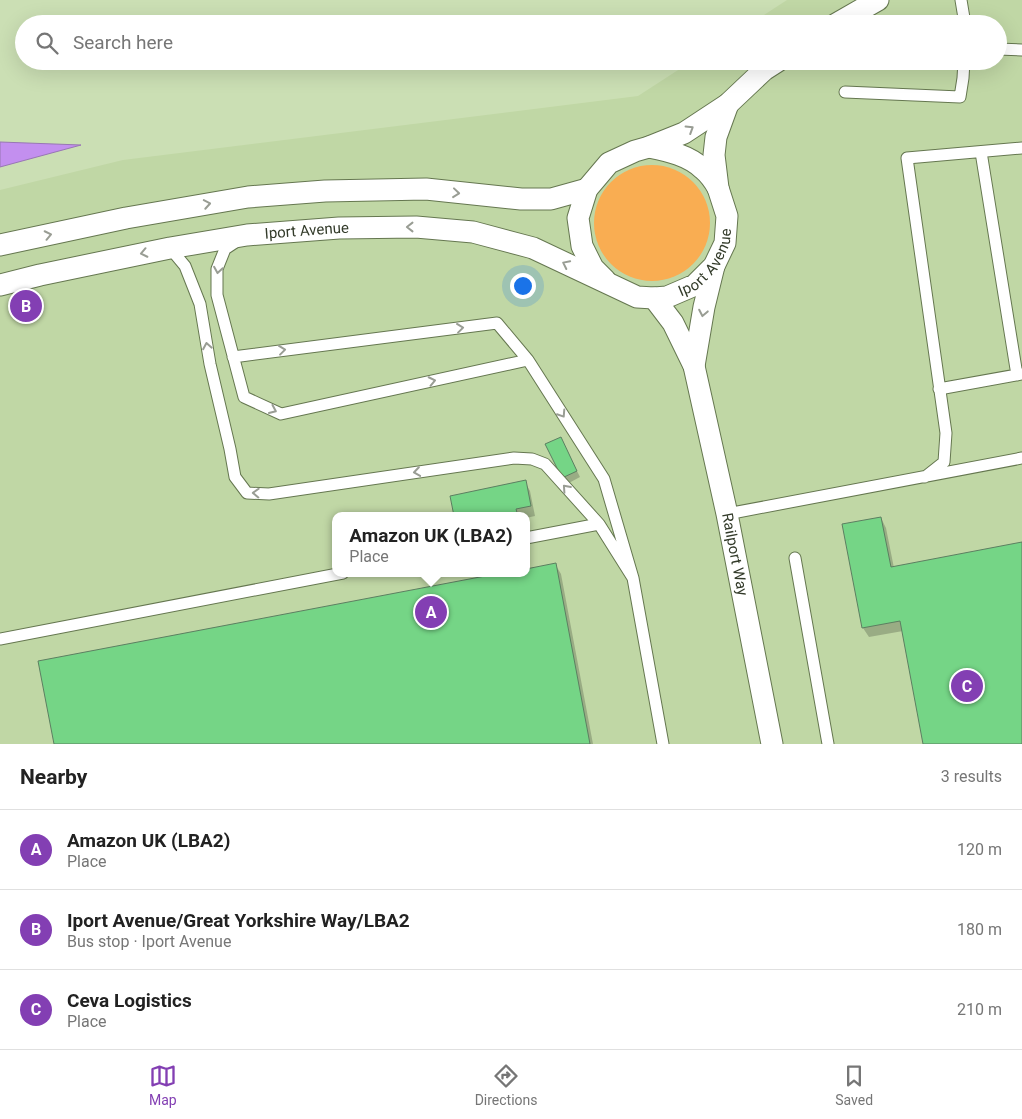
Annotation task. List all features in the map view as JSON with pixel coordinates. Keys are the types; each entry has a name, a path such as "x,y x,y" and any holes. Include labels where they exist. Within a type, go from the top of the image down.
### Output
{"street":[{"path":"852,15 878,0"},
{"name":"Iport Avenue","path":"610,285 593,268 582,246 578,218 587,189 609,163 684,133 728,104 764,70"},
{"name":"Iport Avenue","path":"0,285 170,248 247,235 339,228 416,227 473,232 532,248 637,297 667,297 695,285 714,266 725,243 727,216 718,188 714,155 716,137 728,104"},
{"name":"Iport Avenue","path":"649,147 687,157 704,169 718,188"},
{"path":"0,245 126,218 248,197 325,191 426,190 551,200 587,189"},
{"name":"Railport Way","path":"694,366 704,307 714,266"},
{"name":"Railport Way","path":"654,298 674,323 694,366 727,514 772,744"}],"lane":[{"path":"961,0 964,15"},
{"path":"1007,49 1022,50"},
{"path":"845,92 960,98 963,70"},
{"path":"925,477 944,462 946,434 907,158 1022,148"},
{"path":"939,389 1020,375 981,152"},
{"path":"247,235 224,250 216,269 216,295 244,396 281,414 528,360"},
{"path":"170,248 185,266 200,304 210,364 235,476 247,493 269,494 514,458 532,459 545,464 599,524 633,578"},
{"path":"233,357 497,323 528,360 604,479 633,578 663,744"},
{"path":"727,514 1022,458"},
{"path":"530,537 599,524"},
{"path":"795,558 828,744"},
{"path":"0,639 332,575"}],"shaded area":[{"path":"787,0 1022,0 1022,744 0,744 0,190 123,160 638,96 678,70 1007,70 1007,15 764,15"},
{"path":"0,142 81,145 0,167"},
{"path":"652,165 674,169 693,182 706,201 710,223 706,245 693,264 674,277 652,281 630,277 611,264 598,245 594,223 598,201 611,182 630,169"}],"building":[{"path":"561,437 577,471 562,478 545,444"},
{"path":"526,480 531,506 516,509 517,512 453,512 450,496"},
{"path":"881,517 891,567 1022,542 1022,744 923,744 900,621 862,628 842,524"},
{"path":"556,563 590,744 54,744 38,661 480,577 530,577 530,568"}],"place":[{"name":"Iport Avenue/Great Yorkshire Way/LBA2","path":"26,306"},
{"name":"Amazon UK (LBA2)","path":"431,612"},
{"name":"Ceva Logistics","path":"967,686"}]}
